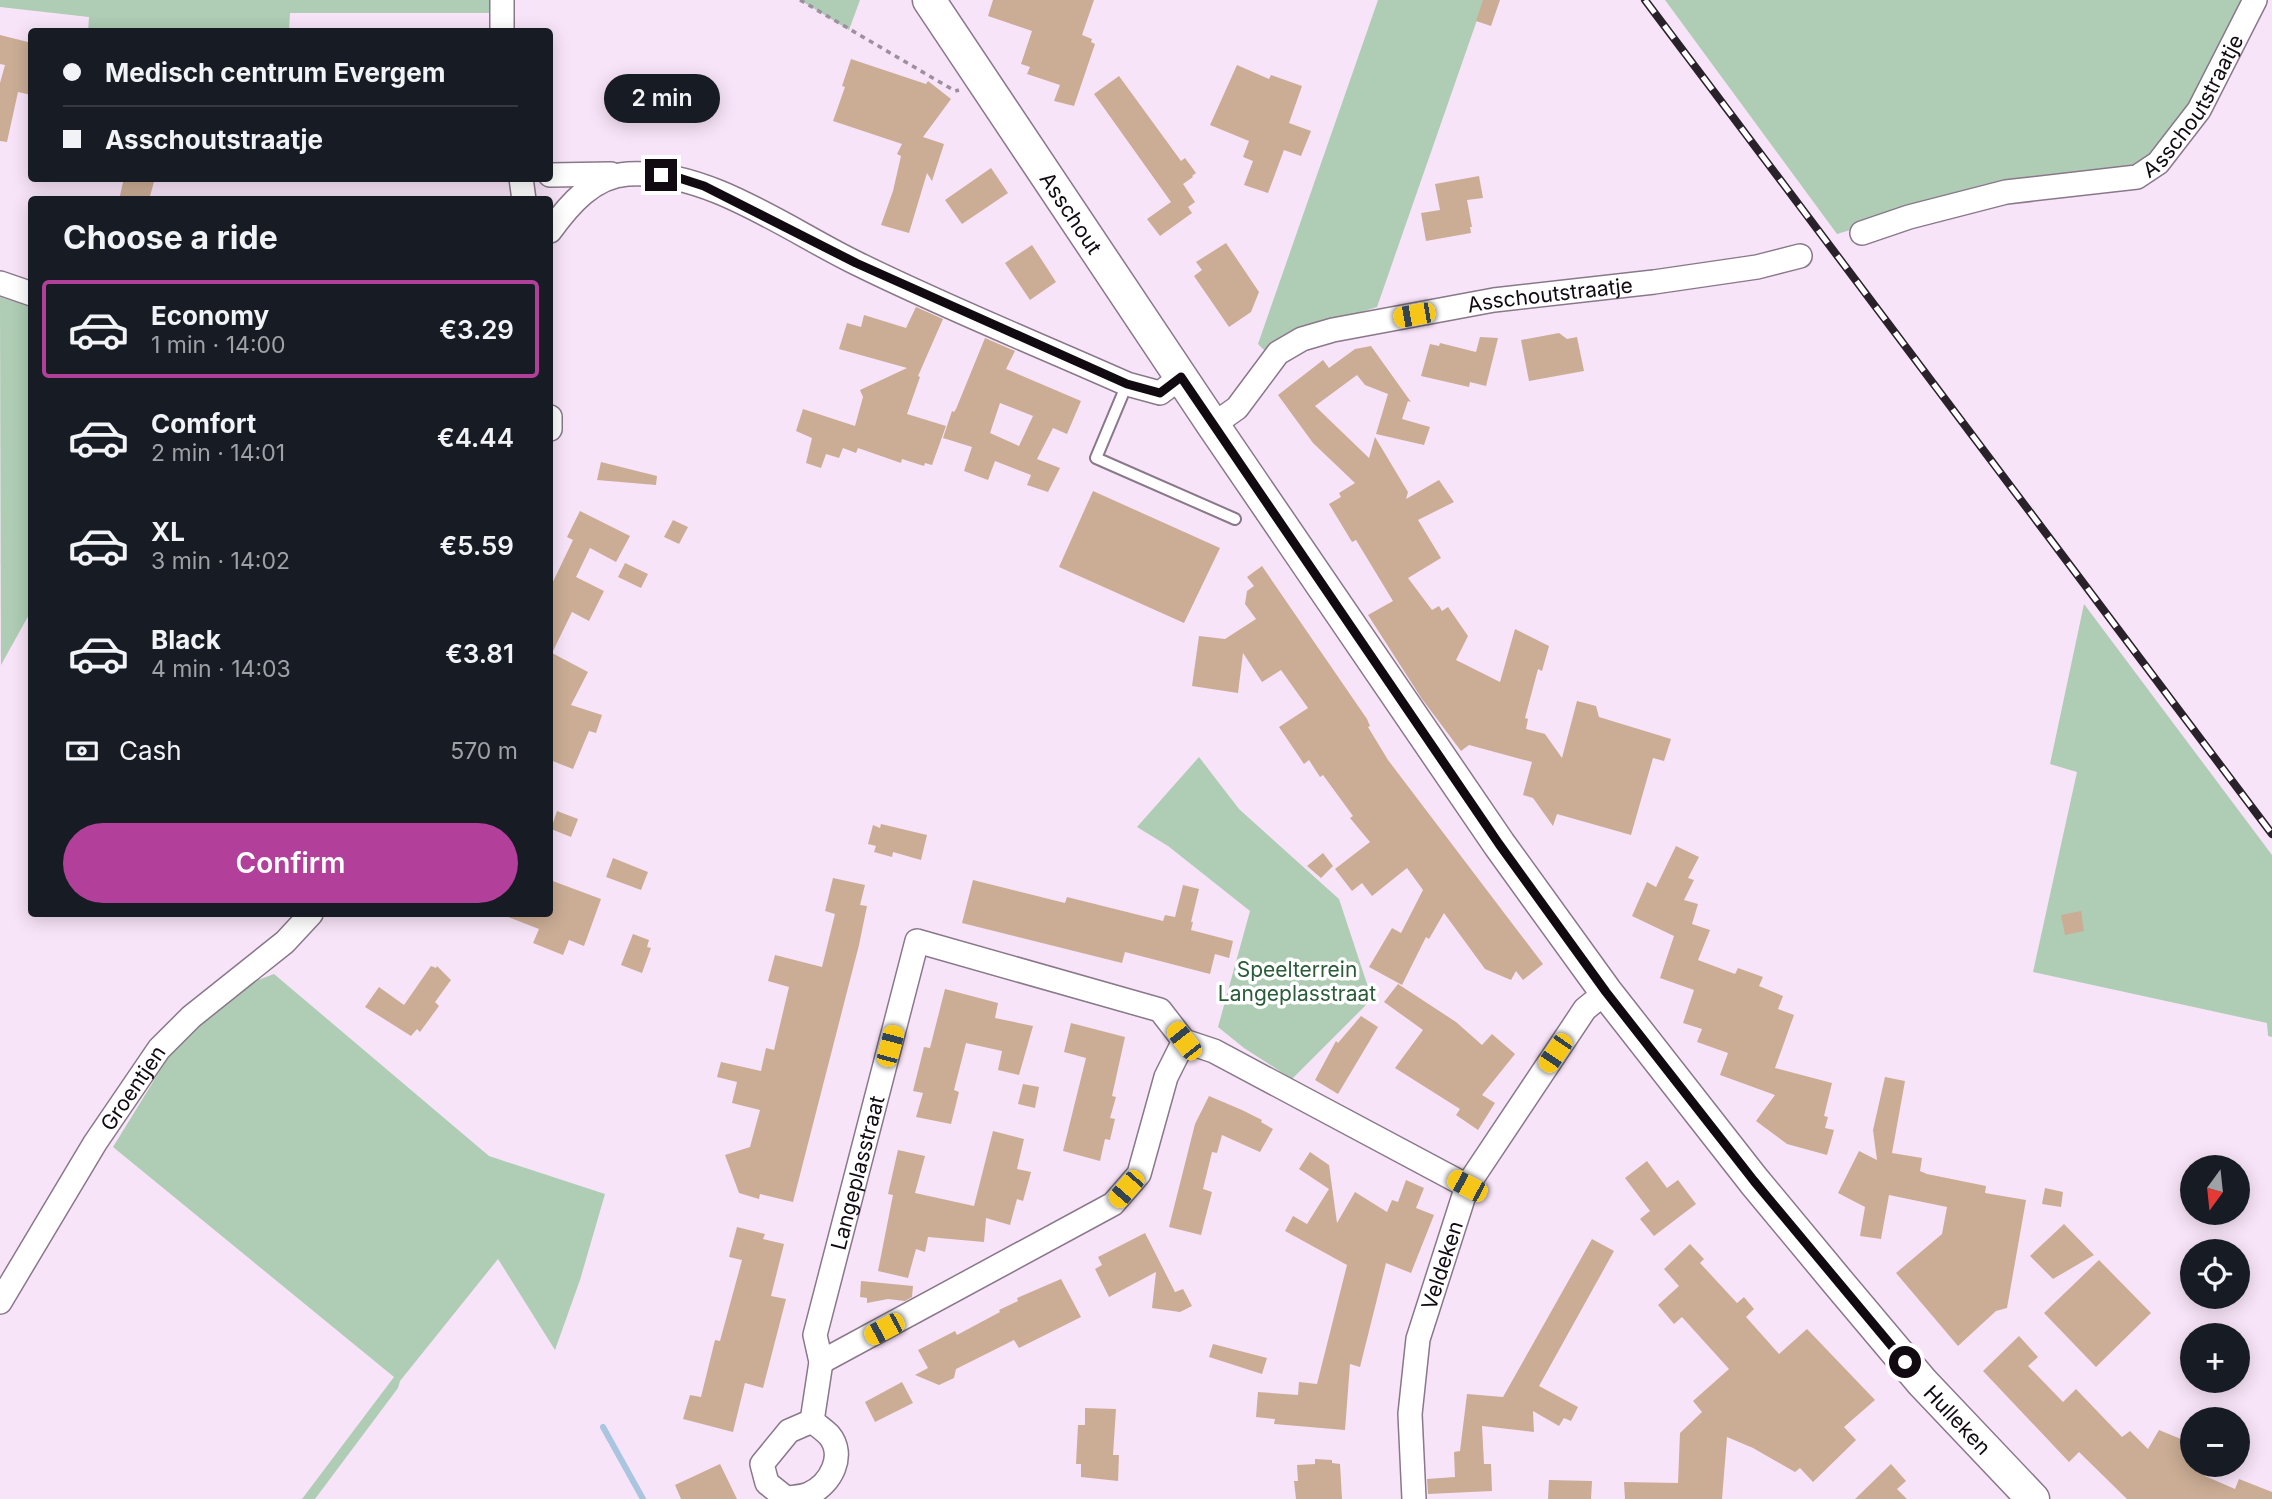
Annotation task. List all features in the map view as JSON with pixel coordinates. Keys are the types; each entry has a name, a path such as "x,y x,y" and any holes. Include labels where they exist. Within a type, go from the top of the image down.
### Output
{"main road":[{"name":"Asschout","path":"929,0 1213,425"},
{"name":"Hulleken","path":"1213,425 1499,844 1606,992 1837,1282 1922,1382 2033,1499"}],"street":[{"path":"502,0 502,28"},
{"name":"Asschoutstraatje","path":"1862,233 1909,217 2006,192 2137,177 2158,163 2199,110 2255,0"},
{"path":"553,175 628,174 676,177 704,186 856,263 1127,384 1160,393 1181,377"},
{"path":"553,227 580,194 602,180 628,174"},
{"name":"Asschoutstraatje","path":"1213,425 1237,408 1278,353 1312,335 1494,300 1680,278 1757,267 1800,257"},
{"path":"0,283 28,293"},
{"name":"Groentjen","path":"0,1302 95,1143 159,1049 191,1017 285,942 309,917"},
{"name":"Langeplasstraat","path":"812,1421 821,1362 815,1335 917,941 1160,1010 1184,1041"},
{"name":"Veldeken","path":"1414,1499 1410,1413 1418,1339 1467,1186 1585,1009 1606,992"},
{"path":"821,1362 1113,1204 1139,1174 1166,1077 1184,1041 1214,1051 1467,1186"},
{"path":"812,1421 830,1436 837,1452 834,1470 824,1483 808,1495 787,1498 767,1483 762,1464 789,1431 812,1421"}],"lane":[{"path":"1127,384 1096,458 1235,519"}],"path":[{"path":"800,0 954,91 989,88"}],"green space":[{"path":"0,0 489,0 489,13 290,13 289,28 88,28 89,17 0,7"},
{"path":"800,0 860,0 849,30"},
{"path":"1378,0 1484,0 1377,307 1286,336 1266,352 1258,344"},
{"path":"1665,0 2246,0 2174,134 2143,167 1930,206 1837,234"},
{"path":"0,297 28,306 28,616 1,665"},
{"path":"2084,604 2272,855 2272,1037 2268,1036 2267,1023 2033,972 2077,772 2050,764"},
{"name":"Speelterrein Langeplasstraat","path":"1199,757 1239,809 1339,899 1372,999 1292,1079 1244,1048 1218,1027 1250,911 1168,846 1137,827"},
{"path":"274,974 489,1156 605,1194 580,1280 555,1350 498,1259 400,1381 398,1388 315,1499 302,1499 394,1377 113,1147 177,1043 250,983"}],"building":[{"path":"993,0 1094,0 1082,35 1092,39 1091,42 1095,44 1074,106 1054,101 1060,85 1027,74 1030,67 1021,64 1032,31 988,16"},
{"path":"1483,0 1500,0 1491,26 1476,21"},
{"path":"0,35 28,42 28,94 18,92 7,142 0,141 0,83 5,65 0,64"},
{"path":"851,59 926,84 928,81 951,99 923,137 944,144 932,181 927,173 909,233 881,225 893,191 901,156 897,154 902,144 833,121"},
{"path":"1237,65 1269,79 1271,75 1302,86 1289,123 1311,131 1301,156 1284,150 1268,193 1244,185 1253,161 1243,157 1249,141 1210,125"},
{"path":"1119,76 1181,161 1185,158 1196,173 1183,184 1195,202 1188,207 1192,213 1160,236 1147,219 1171,202 1094,94"},
{"path":"991,168 1008,193 962,224 945,200"},
{"path":"1479,176 1483,198 1467,200 1471,233 1426,241 1421,213 1440,210 1435,184"},
{"path":"123,182 154,182 150,196 120,196"},
{"path":"1226,243 1259,292 1251,312 1229,327 1194,276 1202,270 1196,262"},
{"path":"1032,245 1056,282 1030,300 1005,263"},
{"path":"916,307 943,319 918,376 920,377 907,414 946,426 932,465 925,463 924,466 902,459 901,463 858,448 856,453 843,448 839,458 826,454 821,468 806,463 812,438 796,431 803,409 855,426 863,397 860,390 907,368 839,349 847,323 861,327 864,315 906,328"},
{"path":"1559,333 1567,339 1577,337 1584,371 1529,381 1521,340"},
{"path":"1480,337 1498,338 1486,386 1470,382 1469,387 1421,376 1430,344 1439,346 1440,343 1476,352"},
{"path":"985,338 1015,351 1006,369 1081,401 1067,434 1053,428 1037,459 1060,468 1048,492 1027,485 1031,475 995,461 988,480 964,471 972,447 943,438 952,411 956,409","holes":["1000,403 1033,416 1019,446 990,433"]},
{"path":"1371,346 1411,402 1408,401 1402,419 1430,427 1424,445 1376,434 1388,394 1365,385 1357,375 1315,406 1369,458 1375,437 1408,492 1406,499 1439,480 1454,502 1418,520 1441,558 1408,578 1432,610 1439,606 1442,611 1448,607 1468,636 1456,660 1500,682 1515,629 1549,646 1542,671 1538,669 1525,718 1528,719 1526,729 1545,734 1562,758 1577,701 1596,706 1599,717 1671,739 1664,761 1653,758 1631,835 1557,814 1553,826 1533,798 1523,795 1532,762 1469,745 1461,751 1422,699 1368,615 1393,601 1356,540 1352,542 1329,504 1341,497 1339,493 1355,483 1313,443 1278,395 1323,360 1329,368 1355,349"},
{"path":"601,462 657,476 656,485 597,480"},
{"path":"1093,491 1220,548 1184,623 1059,567"},
{"path":"580,511 630,536 616,562 590,548 576,577 604,591 589,621 572,612 553,651 553,582 573,540 567,537"},
{"path":"673,520 688,527 679,544 664,537"},
{"path":"625,563 648,574 641,588 618,577"},
{"path":"1262,566 1367,719 1370,726 1368,727 1388,760 1543,964 1523,980 1516,971 1511,980 1485,969 1444,913 1429,939 1426,937 1402,985 1369,967 1392,928 1401,933 1423,890 1407,868 1372,896 1362,883 1352,891 1335,869 1370,842 1350,818 1353,816 1323,775 1320,777 1309,760 1304,764 1279,727 1308,708 1281,670 1262,682 1243,653 1238,693 1192,686 1199,636 1225,639 1256,619 1245,604 1247,591 1254,586 1247,577"},
{"path":"553,654 588,672 571,705 602,715 596,733 589,731 573,769 553,761"},
{"path":"557,811 578,819 571,837 553,830"},
{"path":"881,824 927,835 921,860 893,852 892,857 874,852 876,846 868,844 873,825 880,828"},
{"path":"1676,846 1699,857 1688,878 1694,880 1684,900 1698,904 1692,924 1710,930 1698,960 1735,974 1738,968 1763,977 1759,986 1783,996 1778,1009 1794,1015 1775,1068 1832,1083 1824,1116 1828,1117 1825,1128 1834,1130 1827,1155 1787,1144 1756,1121 1775,1095 1720,1075 1728,1053 1697,1042 1702,1029 1683,1023 1694,990 1660,978 1674,936 1632,916 1647,882 1656,887"},
{"path":"1323,853 1333,866 1321,878 1307,866"},
{"path":"613,858 648,872 641,890 606,877"},
{"path":"833,878 865,885 860,905 867,906 859,945 793,1202 760,1194 759,1199 739,1193 725,1155 750,1147 760,1110 732,1103 737,1082 717,1077 721,1062 761,1071 766,1048 774,1050 789,987 768,981 775,955 822,967 835,914 825,911"},
{"path":"973,880 1065,903 1067,897 1163,921 1165,915 1175,917 1183,885 1199,889 1191,930 1233,941 1229,958 1215,954 1210,974 1125,952 1122,963 962,923"},
{"path":"553,881 601,899 584,946 569,940 563,955 533,943 539,929 508,917 553,917"},
{"path":"2081,911 2084,931 2065,935 2061,915"},
{"path":"633,934 649,940 647,947 651,948 642,973 621,965"},
{"path":"431,966 437,966 451,980 435,1002 439,1006 420,1032 417,1029 411,1036 365,1007 379,987 404,1005"},
{"path":"1398,984 1456,1022 1482,1045 1492,1034 1515,1054 1482,1095 1495,1103 1478,1130 1456,1115 1460,1109 1395,1068 1423,1030 1384,1002"},
{"path":"945,989 998,1003 995,1018 1033,1026 1019,1075 998,1070 1002,1051 966,1043 954,1090 959,1092 951,1124 916,1117 923,1093 913,1091 924,1047 930,1048"},
{"path":"1361,1016 1378,1027 1338,1094 1315,1080 1336,1041 1338,1043"},
{"path":"1071,1023 1125,1037 1112,1096 1116,1097 1110,1118 1115,1119 1110,1140 1105,1139 1100,1161 1063,1151 1086,1058 1064,1052"},
{"path":"1885,1077 1905,1081 1892,1153 1922,1158 1920,1171 1927,1174 1986,1186 1985,1193 2026,1200 2007,1308 1996,1311 1958,1346 1896,1273 1942,1234 1947,1207 1889,1195 1881,1239 1860,1236 1865,1207 1838,1193 1859,1151 1877,1160 1873,1130"},
{"path":"1023,1084 1039,1087 1035,1108 1018,1104"},
{"path":"1209,1096 1262,1120 1261,1122 1273,1129 1260,1152 1222,1135 1217,1153 1212,1152 1203,1189 1212,1192 1201,1235 1169,1227 1195,1124"},
{"path":"993,1131 1024,1139 1017,1169 1031,1172 1023,1201 1017,1199 1010,1225 986,1218 984,1242 928,1237 925,1252 916,1249 908,1278 878,1271 893,1195 888,1194 898,1150 925,1156 915,1193 974,1206"},
{"path":"1310,1152 1329,1165 1337,1223 1355,1192 1387,1212 1392,1200 1398,1202 1406,1180 1424,1188 1416,1208 1434,1215 1411,1273 1386,1263 1360,1367 1350,1364 1345,1430 1274,1424 1275,1419 1256,1417 1258,1392 1298,1395 1299,1382 1317,1384 1347,1265 1285,1231 1293,1216 1307,1224 1329,1189 1299,1169"},
{"path":"1647,1161 1667,1188 1678,1180 1696,1204 1654,1236 1640,1219 1650,1211 1625,1178"},
{"path":"2045,1188 2063,1192 2061,1207 2042,1204"},
{"path":"2064,1224 2094,1255 2053,1279 2030,1256"},
{"path":"737,1227 765,1234 763,1239 784,1244 771,1296 786,1299 763,1388 745,1383 733,1432 683,1419 690,1395 701,1397 715,1340 720,1341 742,1260 729,1257"},
{"path":"1145,1233 1175,1292 1183,1289 1192,1306 1180,1312 1152,1308 1156,1272 1109,1297 1095,1269 1102,1265 1098,1257"},
{"path":"1592,1239 1614,1251 1539,1386 1578,1407 1571,1421 1564,1418 1559,1426 1533,1411 1534,1432 1482,1426 1484,1464 1491,1464 1492,1491 1428,1494 1427,1479 1455,1477 1454,1452 1460,1451 1467,1394 1503,1397"},
{"path":"1690,1244 1704,1259 1700,1263 1737,1303 1744,1297 1754,1309 1746,1317 1779,1354 1807,1329 1875,1400 1844,1427 1856,1440 1813,1482 1800,1468 1795,1472 1753,1448 1727,1437 1722,1499 1625,1499 1624,1482 1678,1483 1680,1433 1702,1412 1693,1401 1729,1369 1682,1317 1674,1324 1658,1305 1679,1286 1664,1269"},
{"path":"2099,1260 2151,1313 2096,1367 2044,1313"},
{"path":"1061,1279 1081,1317 1019,1348 1014,1340 956,1369 954,1378 939,1385 915,1375 928,1368 918,1350 955,1331 957,1335 1018,1301 1017,1298"},
{"path":"861,1281 913,1286 912,1297 905,1301 888,1299 867,1303 867,1298 860,1297"},
{"path":"2019,1336 2038,1357 2028,1366 2063,1402 2076,1389 2122,1437 2130,1431 2148,1449 2159,1430 2180,1439 2180,1477 2207,1477 2235,1489 2239,1479 2272,1492 2272,1499 2127,1499 2079,1452 2069,1462 1983,1371"},
{"path":"1213,1344 1267,1358 1262,1374 1209,1357"},
{"path":"902,1382 913,1403 875,1422 865,1402"},
{"path":"1085,1408 1116,1409 1113,1455 1119,1455 1118,1481 1081,1477 1081,1464 1076,1464 1078,1425 1085,1425"},
{"path":"1315,1459 1332,1460 1332,1463 1340,1464 1342,1499 1296,1499 1294,1481 1298,1481 1297,1465 1315,1464"},
{"path":"720,1464 737,1499 681,1499 675,1485"},
{"path":"1891,1464 1906,1481 1897,1489 1907,1499 1855,1499"},
{"path":"1549,1480 1592,1481 1591,1499 1548,1499"}],"waterway":[{"path":"603,1427 643,1499"}],"railway":[{"path":"1645,0 2272,834"}],"route":[{"path":"661,175 704,186 778,221 856,263 1127,384 1160,393 1181,377 1499,844 1606,992 1754,1181 1905,1362"}]}
